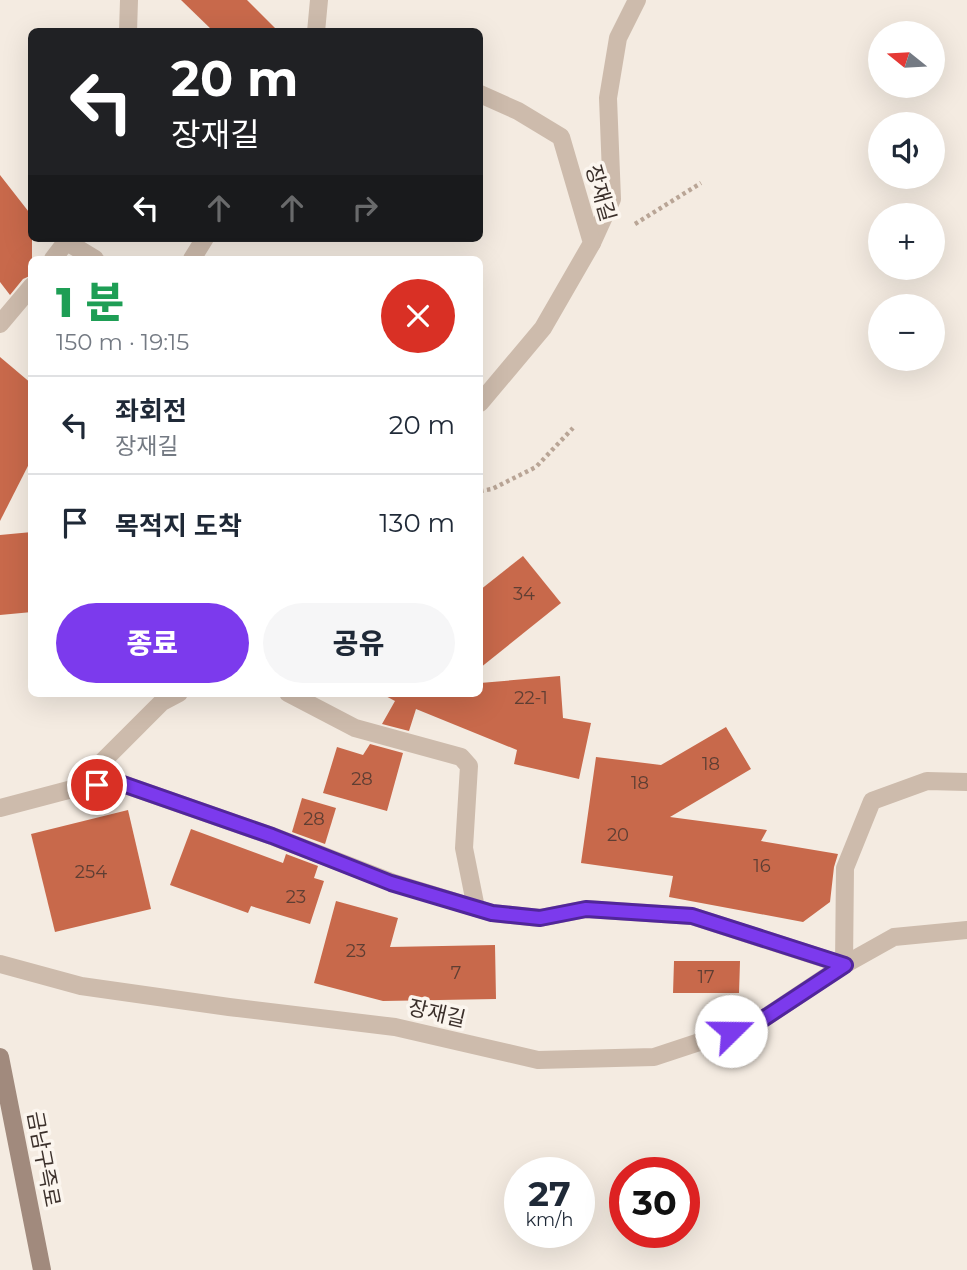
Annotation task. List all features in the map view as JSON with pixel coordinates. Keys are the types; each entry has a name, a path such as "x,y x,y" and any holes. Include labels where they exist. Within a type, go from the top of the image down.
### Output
{"main road":[{"name":"금남구즉로","path":"0,1057 42,1270"}],"street":[{"path":"128,28 129,0"},
{"path":"316,28 319,0"},
{"path":"592,243 612,199 608,98 618,38 637,0"},
{"name":"장재길","path":"483,95 518,111 561,136 592,243 544,328 483,399"},
{"path":"55,256 66,242"},
{"path":"71,242 90,256"},
{"path":"0,324 28,291"},
{"path":"76,789 162,702 171,697"},
{"path":"296,697 355,728 461,757 469,766 464,848 476,908"},
{"path":"0,808 117,782 272,836 391,883 492,913 540,918 586,909 692,916 845,965 845,868 872,801 927,781 967,782"},
{"name":"장재길","path":"0,964 81,986 395,1027 538,1060 654,1056 757,1023 845,965 894,937 967,930"}],"path":[{"path":"634,225 701,183"},
{"path":"483,490 492,489 536,467 573,428"}],"building":[{"path":"181,0 247,0 275,28 210,28"},
{"path":"0,175 28,211 28,242 32,242 32,256 28,256 28,277 10,295 0,282"},
{"path":"0,357 28,381 28,466 0,521"},
{"path":"28,532 28,612 0,615 0,535"},
{"path":"523,556 561,603 483,666 483,588"},
{"path":"560,676 563,718 591,723 579,779 514,764 517,750 416,709 409,731 382,724 395,701 388,697 483,697 483,683"},
{"path":"726,727 751,769 670,817 767,830 761,841 838,854 830,902 803,922 669,897 673,876 581,863 596,757 661,765"},
{"path":"370,744 403,753 387,811 323,793 337,747 363,755"},
{"path":"302,798 336,808 325,844 292,832"},
{"path":"128,810 151,909 55,932 31,834"},
{"path":"191,829 283,863 286,854 318,866 314,878 324,881 310,924 251,906 248,913 170,885"},
{"path":"336,901 398,918 390,947 495,945 496,999 383,1001 314,983"},
{"path":"674,961 740,961 739,993 673,993"}],"route":[{"path":"97,785 117,782 272,836 391,883 492,913 540,918 586,909 692,916 845,965 757,1023 731,1031"}]}
